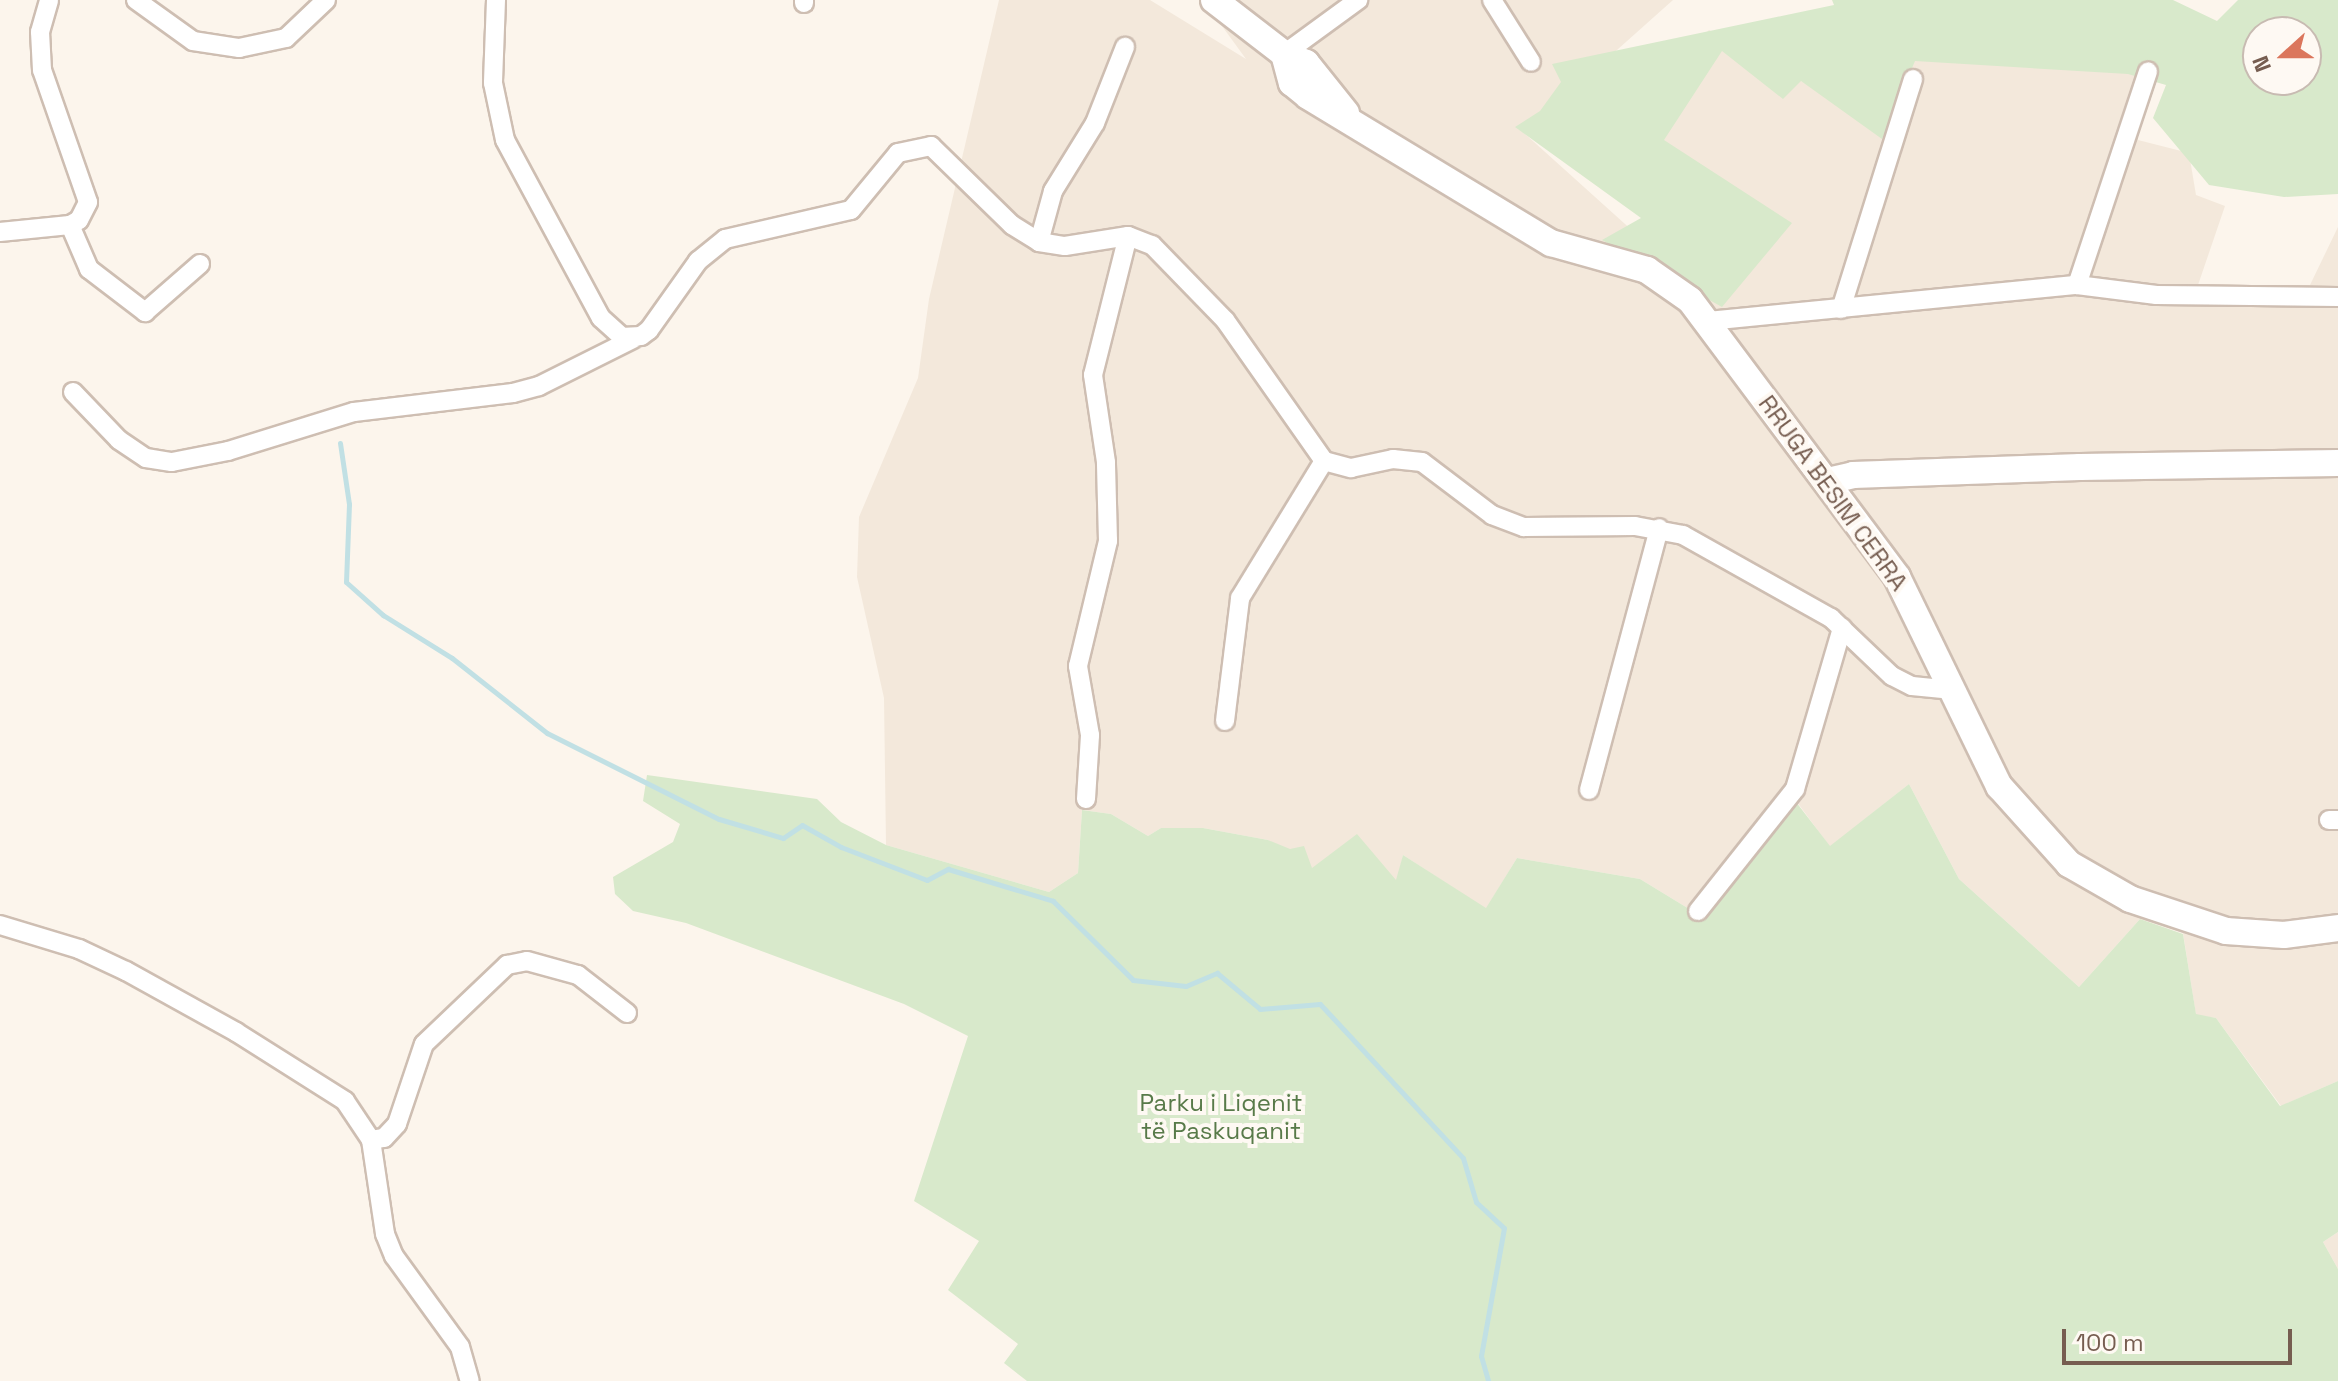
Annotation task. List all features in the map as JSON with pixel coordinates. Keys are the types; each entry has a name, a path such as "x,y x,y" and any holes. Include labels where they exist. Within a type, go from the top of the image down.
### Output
{"street":[{"path":"0,232 70,225 79,220 88,202 38,51 49,0"},
{"path":"136,0 193,41 239,48 286,38 326,0"},
{"path":"496,0 493,83 505,140 601,318 622,337 633,339"},
{"name":"RRUGA BESIM CERRA","path":"1214,0 1284,54 1306,63 1348,117 1551,243 1647,270 1690,300 1897,577 1981,754 2019,813 2069,864 2097,883 2226,931 2284,935 2338,928"},
{"path":"1284,54 1358,0"},
{"path":"1492,0 1531,62"},
{"path":"1039,242 1053,191 1095,123 1125,47"},
{"path":"2077,285 2148,72"},
{"path":"1841,309 1913,79"},
{"path":"73,392 119,440 146,458 172,462 228,451 354,412 513,393 539,386 649,330 698,261 718,243 755,228 819,220 851,210 898,153 921,144 942,152 1012,225 1039,242 1065,246 1128,236 1152,245 1225,320 1324,461 1351,468 1393,459 1422,462 1492,515 1524,527 1659,528 1683,535 1753,571 1842,628 1892,676 1912,686 1953,690"},
{"path":"70,225 89,269 145,312 200,264"},
{"path":"1086,799 1090,735 1078,666 1108,541 1106,462 1093,375 1128,236"},
{"path":"1708,321 1841,309 1955,293 2077,285 2156,295 2338,297"},
{"path":"1225,721 1240,598 1324,461"},
{"path":"1828,481 1853,475 2338,463"},
{"path":"1589,790 1659,528"},
{"path":"1698,911 1795,789 1842,628"},
{"path":"0,925 79,949 236,1032 345,1101 371,1140 385,1234 417,1292 460,1347 470,1381"},
{"path":"371,1140 384,1138 397,1124 424,1044 443,1020 507,965 527,961 578,975 627,1013"}],"shaded area":[{"path":"999,0 1150,0 1246,59 1203,0 1673,0 1524,133 1665,260 1633,108 1709,30 1832,98 1933,15 2139,69 2138,140 2189,153 2196,195 2225,206 2198,285 2310,285 2338,227 2338,1081 2281,1106 2216,1018 2196,1015 2183,933 2140,919 2079,987 1959,879 1909,784 1830,847 1797,802 1699,915 1640,879 1517,858 1486,909 1403,855 1397,881 1312,869 1268,840 1203,828 1161,828 1148,836 1111,814 1082,810 1078,873 1049,892 886,845 884,698 857,577 859,517 918,378 929,299"},
{"path":"2338,1232 2338,1269 2323,1242"}],"green space":[{"path":"1832,0 2173,0 2217,21 2238,0 2338,0 2338,194 2284,197 2209,185 2153,118 2166,85 2128,74 1915,61 1882,139 1801,81 1783,99 1722,51 1664,140 1792,223 1722,307 1602,240 1641,218 1515,127 1540,111 1561,82 1552,64 1834,5"},
{"name":"Parku i Liqenit të Paskuqanit","path":"647,775 817,799 841,822 886,845 1049,892 1078,873 1082,810 1111,814 1148,836 1161,828 1203,828 1268,840 1290,849 1304,846 1312,868 1357,834 1396,880 1403,855 1486,908 1517,858 1640,879 1699,915 1796,802 1830,846 1909,784 1959,879 2079,987 2140,919 2183,934 2196,1014 2216,1018 2280,1106 2338,1081 2338,1232 2323,1242 2338,1269 2338,1381 1027,1381 1004,1363 1018,1344 948,1290 979,1241 914,1201 968,1036 904,1004 686,923 633,911 615,894 613,877 673,842 680,824 643,801"}],"waterway":[{"path":"340,443 349,504 346,582 383,615 452,658 547,733 719,819 783,838 802,825 841,847 927,880 948,869 1053,901 1133,980 1186,986 1217,973 1260,1009 1320,1004 1463,1158 1476,1202 1504,1228 1481,1356 1488,1381"}]}
